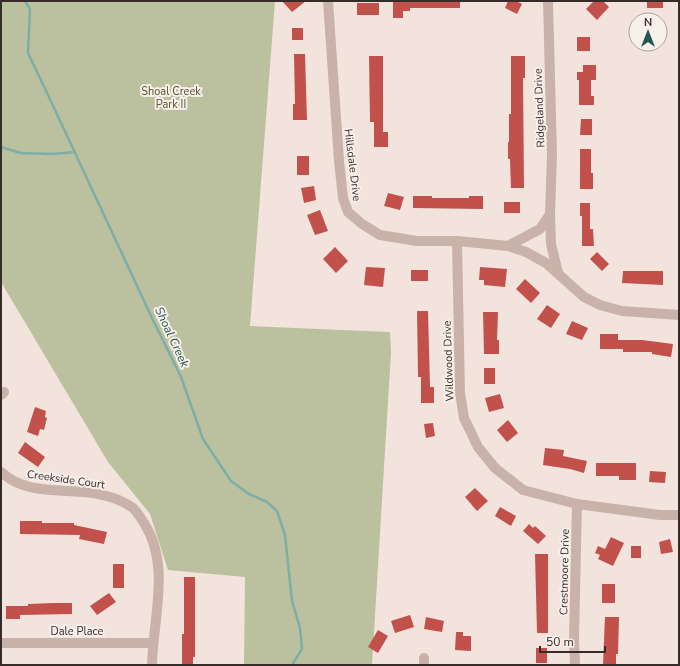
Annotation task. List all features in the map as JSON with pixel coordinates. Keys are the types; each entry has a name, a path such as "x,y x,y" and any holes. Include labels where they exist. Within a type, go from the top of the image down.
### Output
{"street":[{"name":"Hillsdale Drive","path":"328,1 339,161 343,198 348,212 362,224 380,235 417,241 457,241 508,246"},
{"name":"Ridgeland Drive","path":"548,1 552,155 550,214 551,244 558,273"},
{"path":"508,246 540,229 550,214"},
{"name":"Wildwood Drive","path":"457,241 460,393 464,418 478,447 495,468 523,490 577,504 660,515 679,515"},
{"path":"508,246 526,252 546,263 584,297 600,305 622,311 679,315"},
{"name":"Creekside Court","path":"1,472 8,479 20,485 98,494 133,509 149,530 154,541 157,554 159,580 152,665"},
{"name":"Crestmoore Drive","path":"575,665 574,639 577,504"},
{"name":"Dale Place","path":"1,643 153,643"}],"green space":[{"name":"Shoal Creek Park II","path":"1,1 275,1 250,326 390,332 391,352 372,665 244,665 245,577 168,570 150,514 108,462 1,282"}],"building":[{"path":"282,1 306,1 292,12"},
{"path":"393,1 460,1 460,8 410,8 410,11 403,11 403,18 393,18"},
{"path":"508,1 516,1 522,4 517,14 505,8"},
{"path":"594,1 603,1 609,7 597,20 586,9"},
{"path":"647,1 663,1 663,8 647,8"},
{"path":"357,3 379,3 379,15 357,15"},
{"path":"292,28 303,28 303,40 292,40"},
{"path":"577,37 590,37 590,51 577,51"},
{"path":"294,54 305,54 307,120 293,120 293,104 295,104"},
{"path":"369,56 383,56 383,132 388,132 388,147 374,147 374,122 370,122"},
{"path":"511,56 525,56 525,78 523,78 524,188 511,188 510,159 508,159 509,114 511,114"},
{"path":"583,65 596,65 596,80 591,80 591,96 594,96 594,105 579,105 579,80 577,80 577,72 583,72"},
{"path":"581,119 592,119 592,135 580,135"},
{"path":"580,149 591,149 593,189 580,189"},
{"path":"297,156 309,156 309,175 297,175"},
{"path":"314,186 316,200 304,203 301,188"},
{"path":"388,193 404,197 400,210 384,206"},
{"path":"413,196 432,196 432,198 469,198 469,196 483,196 483,209 413,208"},
{"path":"504,202 520,202 520,213 504,213"},
{"path":"580,203 590,203 590,229 593,229 594,246 582,246 582,216 580,216"},
{"path":"320,210 328,231 315,235 307,215"},
{"path":"335,247 348,261 336,273 323,259"},
{"path":"597,252 609,264 602,271 590,259"},
{"path":"366,267 385,268 383,287 364,285"},
{"path":"480,267 507,269 505,287 484,285 484,280 479,280"},
{"path":"411,270 428,270 428,281 411,281"},
{"path":"623,271 663,271 663,285 622,283"},
{"path":"525,279 540,293 531,303 516,289"},
{"path":"547,305 560,314 551,328 537,319"},
{"path":"417,311 428,311 430,387 434,387 434,403 421,403 421,377 418,377"},
{"path":"483,312 498,312 497,340 499,340 499,354 484,354"},
{"path":"572,321 588,328 582,340 566,334"},
{"path":"600,334 618,334 618,340 642,340 673,344 671,357 652,354 652,352 623,352 623,349 600,349"},
{"path":"484,368 495,368 495,384 484,384"},
{"path":"500,394 504,408 489,412 485,398"},
{"path":"35,407 46,411 45,417 47,418 44,430 40,429 38,436 27,432"},
{"path":"508,420 518,433 507,442 497,430"},
{"path":"433,423 435,436 426,438 424,424"},
{"path":"25,442 45,457 38,467 18,453"},
{"path":"545,448 564,450 563,456 587,461 584,473 570,469 543,465"},
{"path":"596,463 636,463 636,480 619,480 619,476 596,476"},
{"path":"650,471 666,472 665,483 649,482"},
{"path":"475,488 488,501 477,511 465,497"},
{"path":"500,507 516,516 511,526 495,516"},
{"path":"20,521 74,523 74,525 107,532 104,544 79,539 80,535 20,534"},
{"path":"529,524 533,528 535,526 546,536 538,544 523,531"},
{"path":"611,537 624,543 613,566 598,559 600,555 595,553 598,546 605,549"},
{"path":"670,539 673,552 661,554 659,542"},
{"path":"631,546 641,546 641,558 631,558"},
{"path":"535,554 548,554 548,633 537,633"},
{"path":"113,564 124,564 124,588 113,588"},
{"path":"184,577 195,577 195,657 193,657 193,665 182,665 182,634 184,634"},
{"path":"602,584 615,584 615,603 602,603"},
{"path":"109,593 116,602 97,615 90,606"},
{"path":"72,603 72,614 20,615 20,619 6,619 6,606 28,606 28,604"},
{"path":"410,615 414,627 395,633 391,621"},
{"path":"426,617 444,621 442,632 424,629"},
{"path":"605,617 619,617 618,654 616,654 616,665 603,665"},
{"path":"378,630 388,636 378,653 368,647"},
{"path":"456,632 463,632 463,636 471,636 471,651 455,650"},
{"path":"536,648 547,648 547,663 536,663"}],"waterway":[{"name":"Shoal Creek","path":"25,1 30,9 28,53 181,377 203,439 231,481 249,494 267,502 277,511 285,535 292,601 300,628 302,649 292,665"},
{"path":"1,147 21,153 52,154 75,152"}]}
